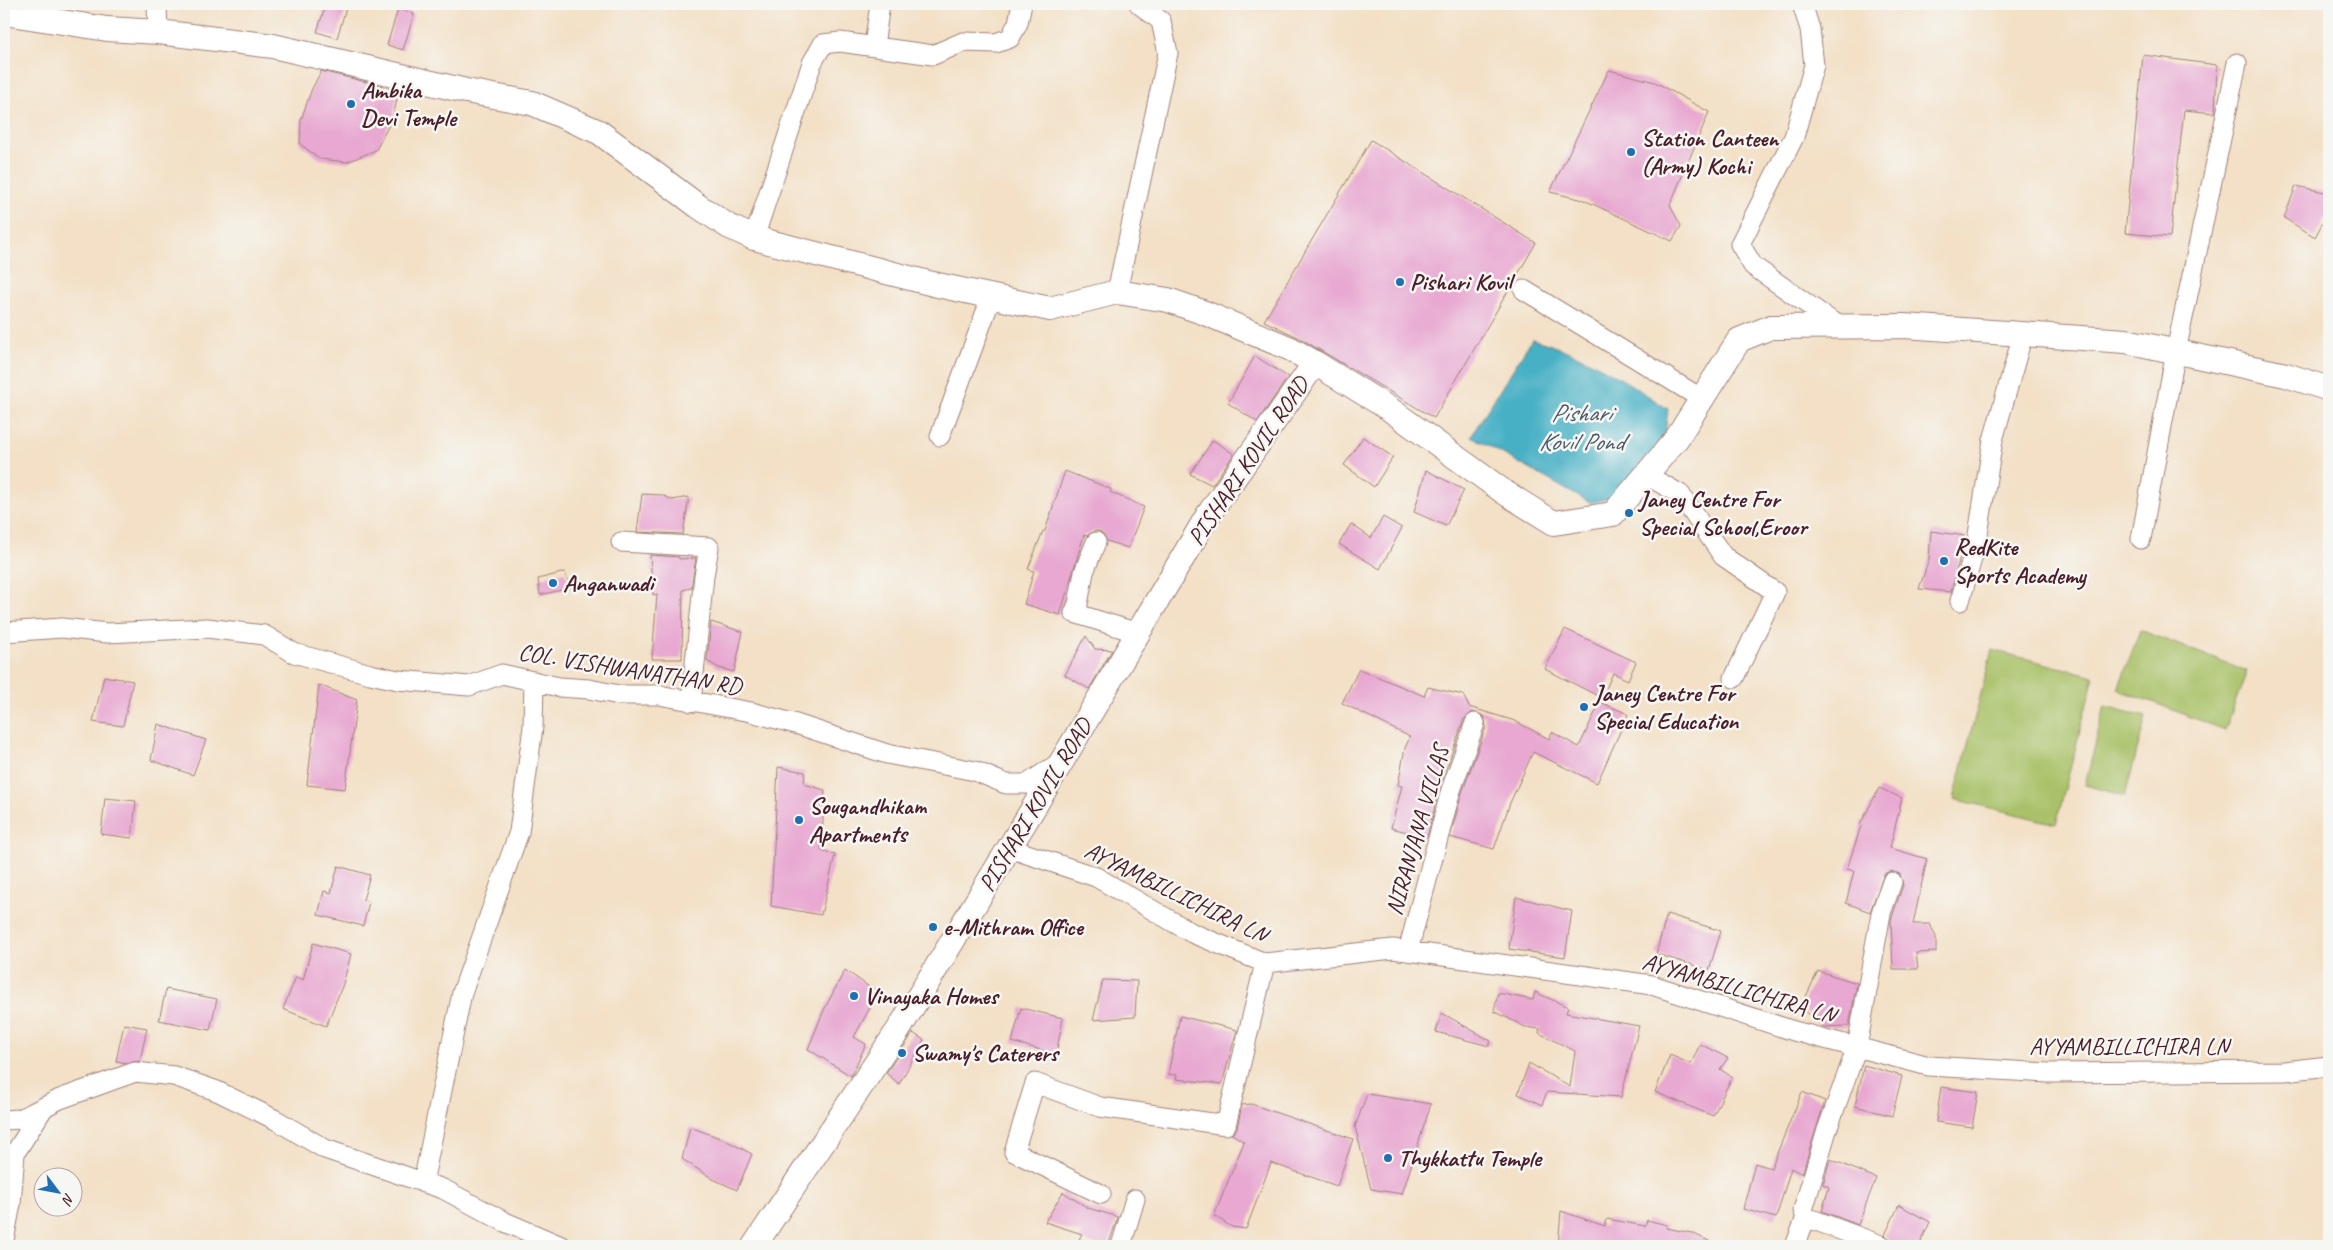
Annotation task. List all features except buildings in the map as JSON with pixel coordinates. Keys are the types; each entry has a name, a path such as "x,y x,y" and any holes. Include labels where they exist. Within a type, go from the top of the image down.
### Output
{"street":[{"path":"158,4 158,32"},
{"path":"874,46 880,4"},
{"path":"754,238 812,63 823,44 840,42 933,55 962,42 996,42 1010,38 1018,23 1022,4"},
{"path":"1118,292 1168,53 1161,21 1139,4"},
{"path":"1802,4 1810,29 1814,65 1794,137 1740,244 1753,266 1840,327"},
{"path":"4,13 33,11 107,29 158,32 273,46 466,91 532,103 599,132 698,206 728,226 754,238 991,298 1050,309 1118,292 1168,300 1205,313 1291,350 1315,363 1388,408 1504,492 1554,523 1613,514 1677,438 1738,340 1771,327 1904,326 2126,341 2286,375 2328,386"},
{"path":"2141,539 2176,351 2237,63"},
{"path":"1524,290 1702,399"},
{"path":"940,436 991,298"},
{"path":"1960,601 1977,541 1993,440 2023,334"},
{"name":"PISHARI KOVIL ROAD","path":"754,1246 899,1029 1062,761 1208,515 1315,363"},
{"path":"1646,475 1680,494 1723,556 1775,592 1734,678"},
{"path":"620,542 709,547 704,576 692,702"},
{"path":"1096,542 1084,572 1078,604 1074,614 1138,633"},
{"name":"COL. VISHWANATHAN RD","path":"4,632 62,628 107,633 207,628 264,634 294,653 398,680 469,686 502,674 559,687 589,689 619,695 658,695 751,712 796,724 887,754 974,771 1006,784 1027,784 1062,761"},
{"path":"424,1183 462,993 519,832 533,727 534,681"},
{"name":"NIRANJANA VILLAS","path":"1408,951 1451,790 1476,723"},
{"name":"AYYAMBILLICHIRA LN","path":"1009,848 1096,877 1192,933 1265,963 1392,949 1652,985 1794,1030 1929,1066 2049,1073 2284,1071 2329,1066"},
{"path":"1795,1246 1806,1217 1803,1210 1805,1201 1857,1047 1881,912 1892,882"},
{"path":"1101,1194 1014,1152 1035,1083 1100,1107 1226,1125 1265,963"},
{"path":"4,1120 20,1119 60,1100 135,1072 174,1076 217,1091 276,1120 325,1149 443,1189 505,1222 562,1246"},
{"path":"4,1240 11,1204 15,1153 43,1109"},
{"path":"1121,1246 1135,1199"},
{"path":"1806,1217 1883,1246"}],"green space":[{"path":"2140,630 2247,671 2225,730 2118,689"},
{"path":"1992,650 2094,676 2056,824 1954,799"},
{"path":"2105,706 2146,717 2125,796 2085,785"}],"water":[{"name":"Pishari Kovil Pond","path":"1532,339 1569,352 1603,368 1668,409 1665,436 1614,497 1590,503 1471,436"}],"place":[{"name":"Ambika Devi Temple","path":"351,104"},
{"name":"Station Canteen (Army) Kochi","path":"1631,152"},
{"name":"Pishari Kovil","path":"1400,282"},
{"name":"Janey Centre For Special School,Eroor","path":"1629,513"},
{"name":"RedKite Sports Academy","path":"1944,561"},
{"name":"Anganwadi","path":"553,583"},
{"name":"Janey Centre For Special Education","path":"1584,707"},
{"name":"Sougandhikam Apartments","path":"799,820"},
{"name":"e-Mithram Office","path":"933,927"},
{"name":"Vinayaka Homes","path":"854,996"},
{"name":"Swamy's Caterers","path":"902,1053"},
{"name":"Thykkattu Temple","path":"1388,1158"}]}
